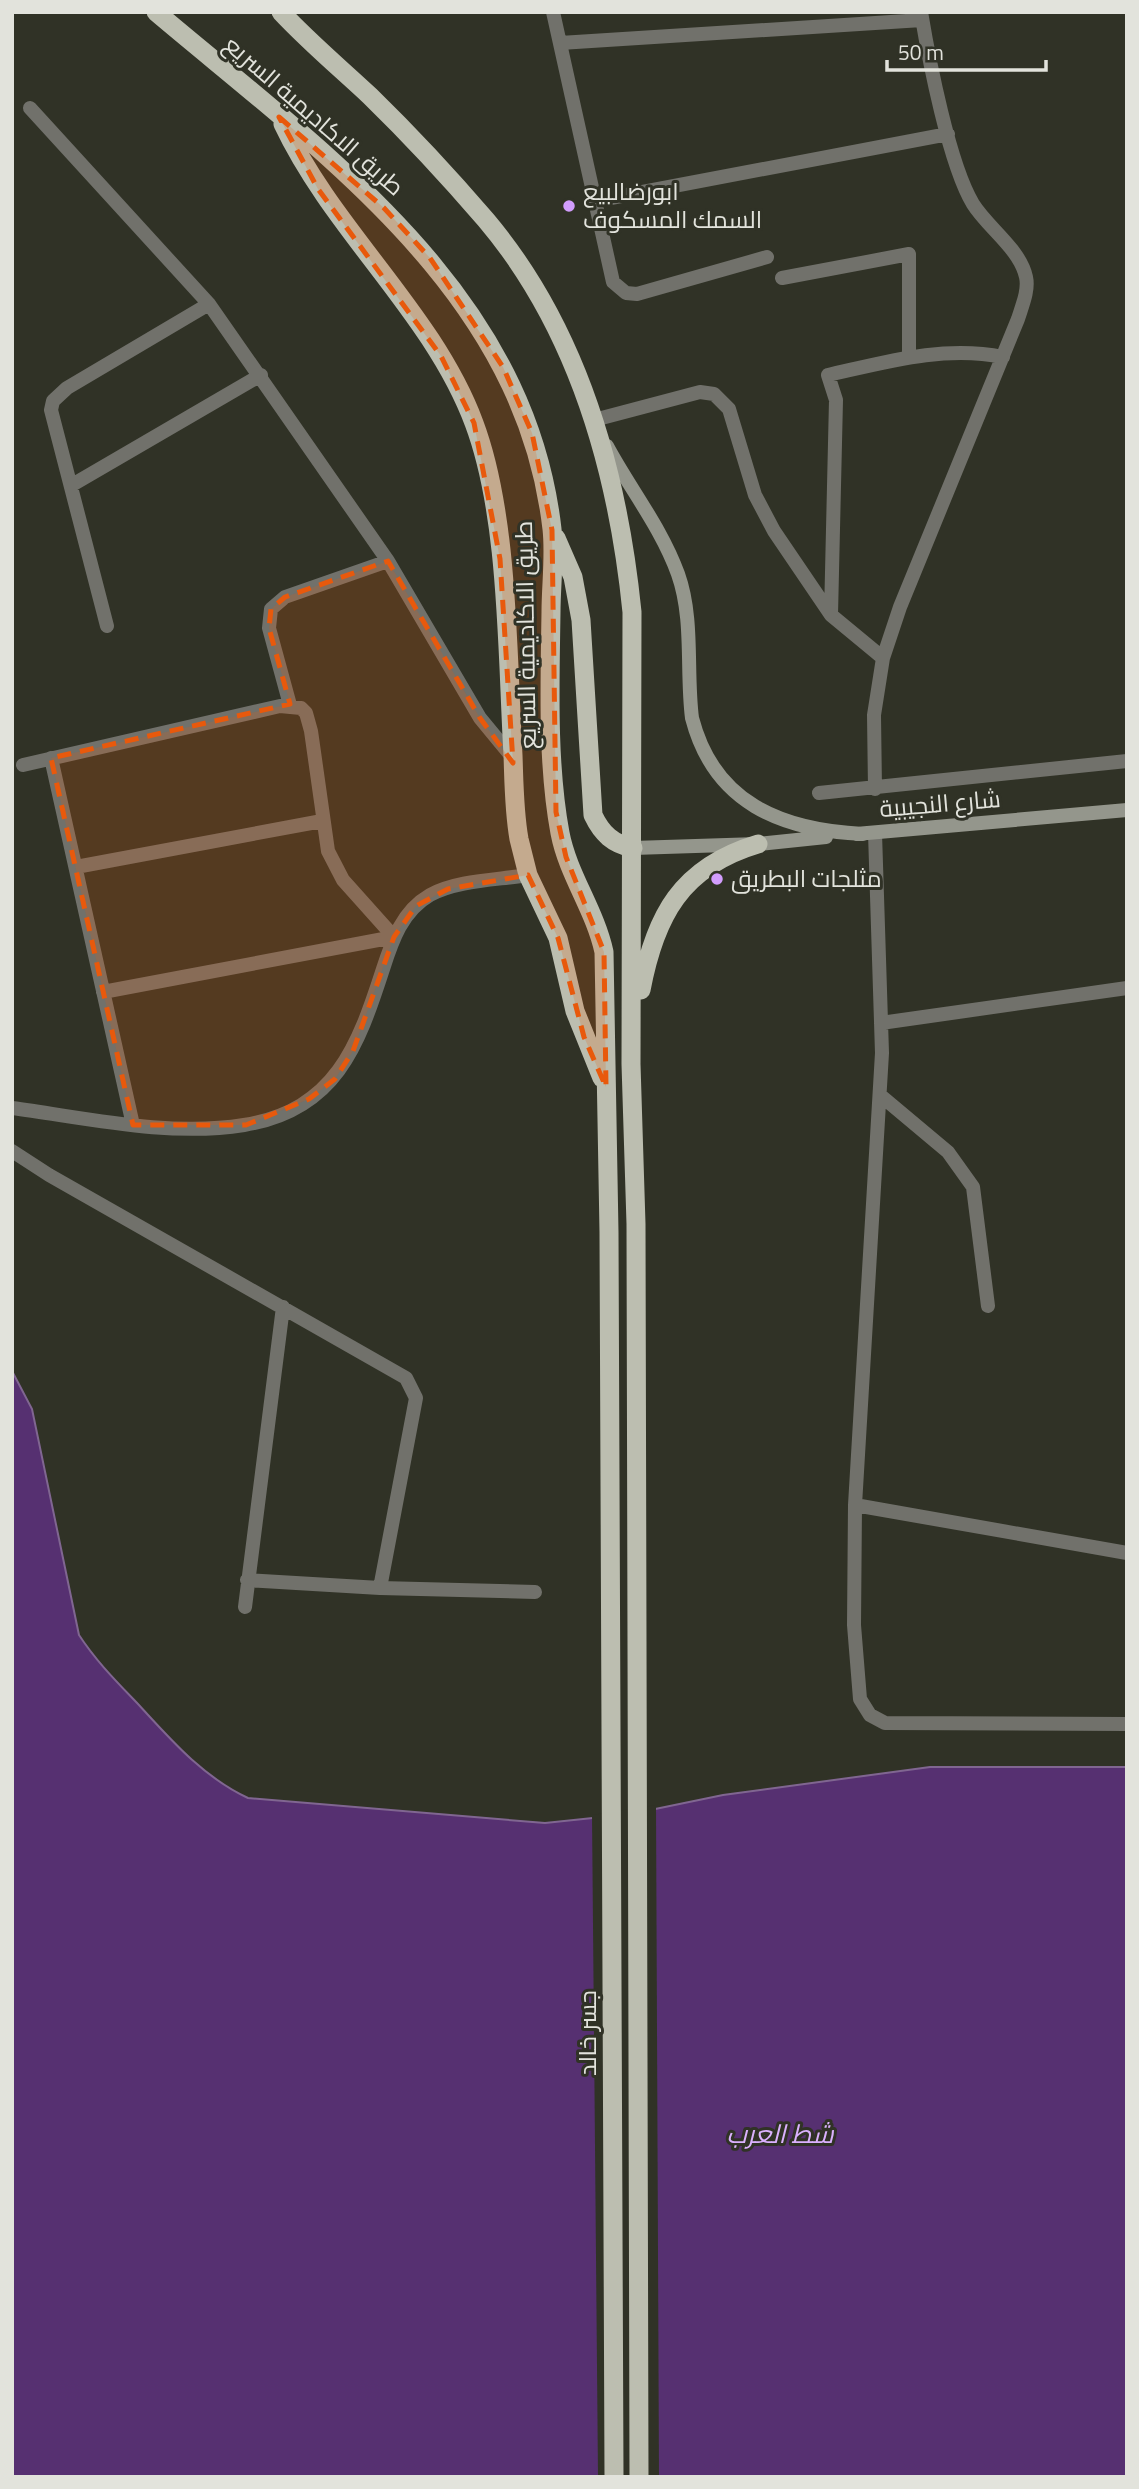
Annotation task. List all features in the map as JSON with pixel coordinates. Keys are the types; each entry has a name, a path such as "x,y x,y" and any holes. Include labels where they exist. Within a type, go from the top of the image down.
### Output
{"highway":[{"name":"طريق الاكاديمية السريع","path":"281,12 380,107 488,223 537,296 596,423 614,492 632,612 632,1036 636,1224"},
{"name":"طريق الاكاديمية السريع","path":"169,16 408,232 471,316 519,399 541,468 552,530 550,670 556,812 566,857 591,910 604,952 609,1232"},
{"path":"279,117 318,190 441,356 474,424 485,459 499,547 515,819 528,875 558,938 579,1024 606,1087"},
{"path":"552,530 572,577 581,620 593,816 606,836 615,843 633,848"},
{"path":"632,1036 652,941 668,907 686,885 707,867 732,853 758,844"},
{"name":"جسر خالد","path":"636,1224 639,2477"},
{"name":"جسر خالد","path":"609,1232 614,2477"}],"main road":[{"path":"596,423 653,520 678,574 686,605 692,719 696,736 712,767 736,794 766,813 811,830 869,833"},
{"name":"شارع النجيبية","path":"633,848 758,844 1127,810"}],"street":[{"path":"553,12 609,275 626,293 637,294 767,257"},
{"path":"560,43 922,16 948,134 973,203 1020,262 1027,279 1018,319 900,607 883,658 874,715 875,789"},
{"path":"30,108 209,304 388,561 480,718 513,758"},
{"path":"595,201 948,134"},
{"path":"782,278 909,254 909,357"},
{"path":"107,626 51,411 59,393 209,304"},
{"path":"831,615 836,400 828,375 909,357 971,350 1003,357"},
{"path":"72,485 261,375"},
{"path":"596,423 700,392 720,398 729,409 764,514 831,615 846,631 883,658"},
{"path":"290,705 269,628 271,609 285,597 388,561"},
{"path":"23,765 290,705 301,708 308,718 321,821 328,851 343,880 394,937"},
{"path":"51,758 133,1125"},
{"path":"819,793 1127,761"},
{"path":"76,867 321,821"},
{"path":"869,833 881,1023 880,1095 855,1505 853,1625 860,1699 870,1714 885,1723 1127,1724"},
{"path":"12,1108 133,1125 215,1128 246,1125 278,1115 309,1099 335,1079 353,1051 394,937 404,919 431,895 448,889 528,875"},
{"path":"103,992 394,937"},
{"path":"881,1023 1127,988"},
{"path":"880,1095 948,1152 973,1187 988,1306"},
{"path":"12,1151 406,1378 413,1387 415,1409 380,1588"},
{"path":"245,1607 283,1307"},
{"path":"855,1505 1127,1553"},
{"path":"247,1580 380,1588 535,1592"}],"highlighted area":[{"path":"279,117 384,208 430,258 503,367 532,433 552,530 556,812 566,857 604,952 606,1087 584,1037 558,938 528,875 448,889 416,906 394,937 353,1051 335,1079 309,1099 246,1125 133,1125 51,758 290,704 269,628 271,609 285,597 388,561 480,718 513,763 500,559 474,423 441,356 318,189"}],"water":[{"name":"شط العرب","path":"12,1371 32,1409 79,1635 107,1671 188,1757 216,1780 248,1798 545,1823 631,1814 723,1795 930,1767 1127,1767 1127,2477 12,2477"}],"pier":[{"path":"656,1805 659,2477 598,2477 592,1815"}],"place":[{"name":"ابورضالبيع السمك المسكوف","path":"569,206"},
{"name":"مثلجات البطريق","path":"717,879"}]}
